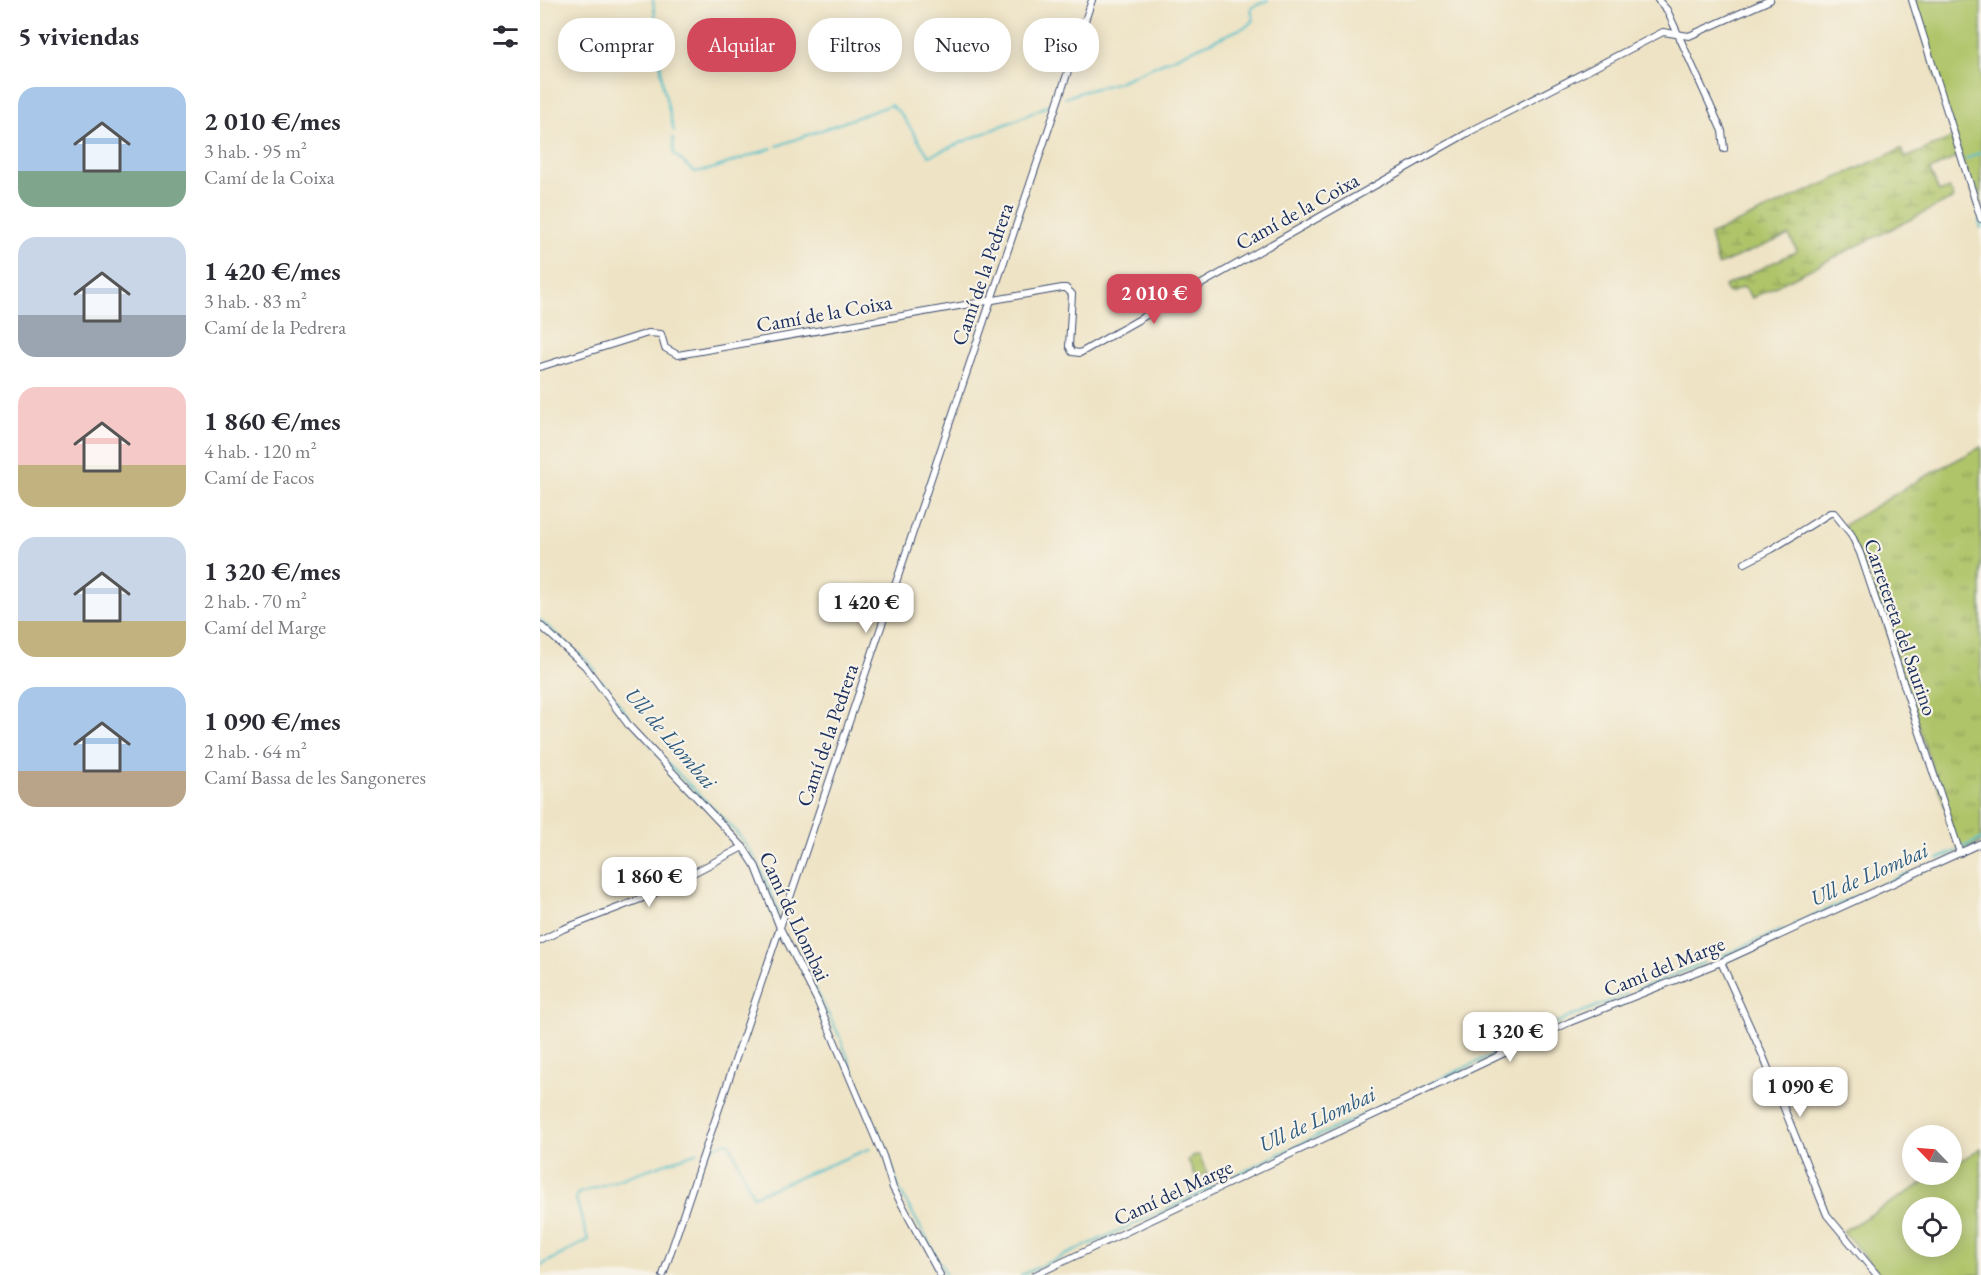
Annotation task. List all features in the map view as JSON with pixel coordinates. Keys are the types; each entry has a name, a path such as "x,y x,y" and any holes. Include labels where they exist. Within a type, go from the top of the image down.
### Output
{"street":[{"name":"Camí de la Pedrera","path":"663,1275 1092,0"},
{"path":"1658,0 1667,10 1722,131 1724,148"},
{"name":"Camí de la Coixa","path":"540,367 648,333 661,334 665,348 678,356 1066,288 1072,294 1069,346 1072,352 1080,353 1471,131 1663,32 1689,36 1770,0"},
{"path":"1912,0 1981,219"},
{"name":"Carretereta del Saurino","path":"1745,563 1830,513 1834,513 1851,534 1869,578 1960,853"},
{"name":"Camí de Llombai","path":"540,625 585,666 630,727 743,847 756,867 780,928 822,1011 879,1146 893,1188 940,1275"},
{"name":"Camí del Marge","path":"1035,1275 1570,1022 1721,962 1981,843"},
{"path":"540,941 574,924 651,895 743,847"},
{"path":"1721,962 1763,1056 1827,1215 1877,1275"}],"green space":[{"path":"1912,0 1981,0 1981,218"},
{"path":"1953,137 1959,156 1930,170 1939,192 1949,188 1954,198 1752,298 1744,287 1730,293 1727,292 1725,286 1797,251 1789,235 1718,265 1710,235 1901,149 1906,158"},
{"path":"1981,447 1981,842 1960,853 1870,578 1844,525 1917,481"},
{"path":"1981,1148 1981,1275 1880,1275 1843,1231 1920,1185 1962,1185 1962,1160"},
{"path":"1199,1155 1207,1173 1196,1178 1188,1160"}],"waterway":[{"path":"653,0 663,86 674,131"},
{"path":"1065,98 1116,83 1247,26 1253,20 1251,8 1268,0"},
{"path":"777,146 891,105 901,114 929,156 1051,104"},
{"path":"673,138 674,154 694,172 712,169 772,148"},
{"path":"1966,159 1981,152"},
{"path":"1979,220 1981,228"},
{"name":"Ull de Llombai","path":"540,620 596,671"},
{"name":"Ull de Llombai","path":"601,679 658,753"},
{"name":"Ull de Llombai","path":"666,762 720,815"},
{"name":"Ull de Llombai","path":"722,817 750,850 779,913"},
{"name":"Ull de Llombai","path":"1961,848 1981,839"},
{"name":"Ull de Llombai","path":"1938,859 1956,851"},
{"name":"Ull de Llombai","path":"1793,925 1908,873"},
{"name":"Ull de Llombai","path":"1713,960 1784,929"},
{"name":"Ull de Llombai","path":"796,952 840,1037"},
{"name":"Ull de Llombai","path":"1636,990 1704,963"},
{"name":"Ull de Llombai","path":"1021,1275 1174,1206 1553,1024 1627,994"},
{"name":"Ull de Llombai","path":"841,1040 865,1101"},
{"name":"Ull de Llombai","path":"868,1108 899,1189 938,1259"},
{"path":"711,1148 727,1142 730,1144 753,1196 871,1148"},
{"path":"540,1266 588,1240 576,1199 577,1194 698,1152"},
{"name":"Ull de Llombai","path":"940,1262 946,1275"}]}
